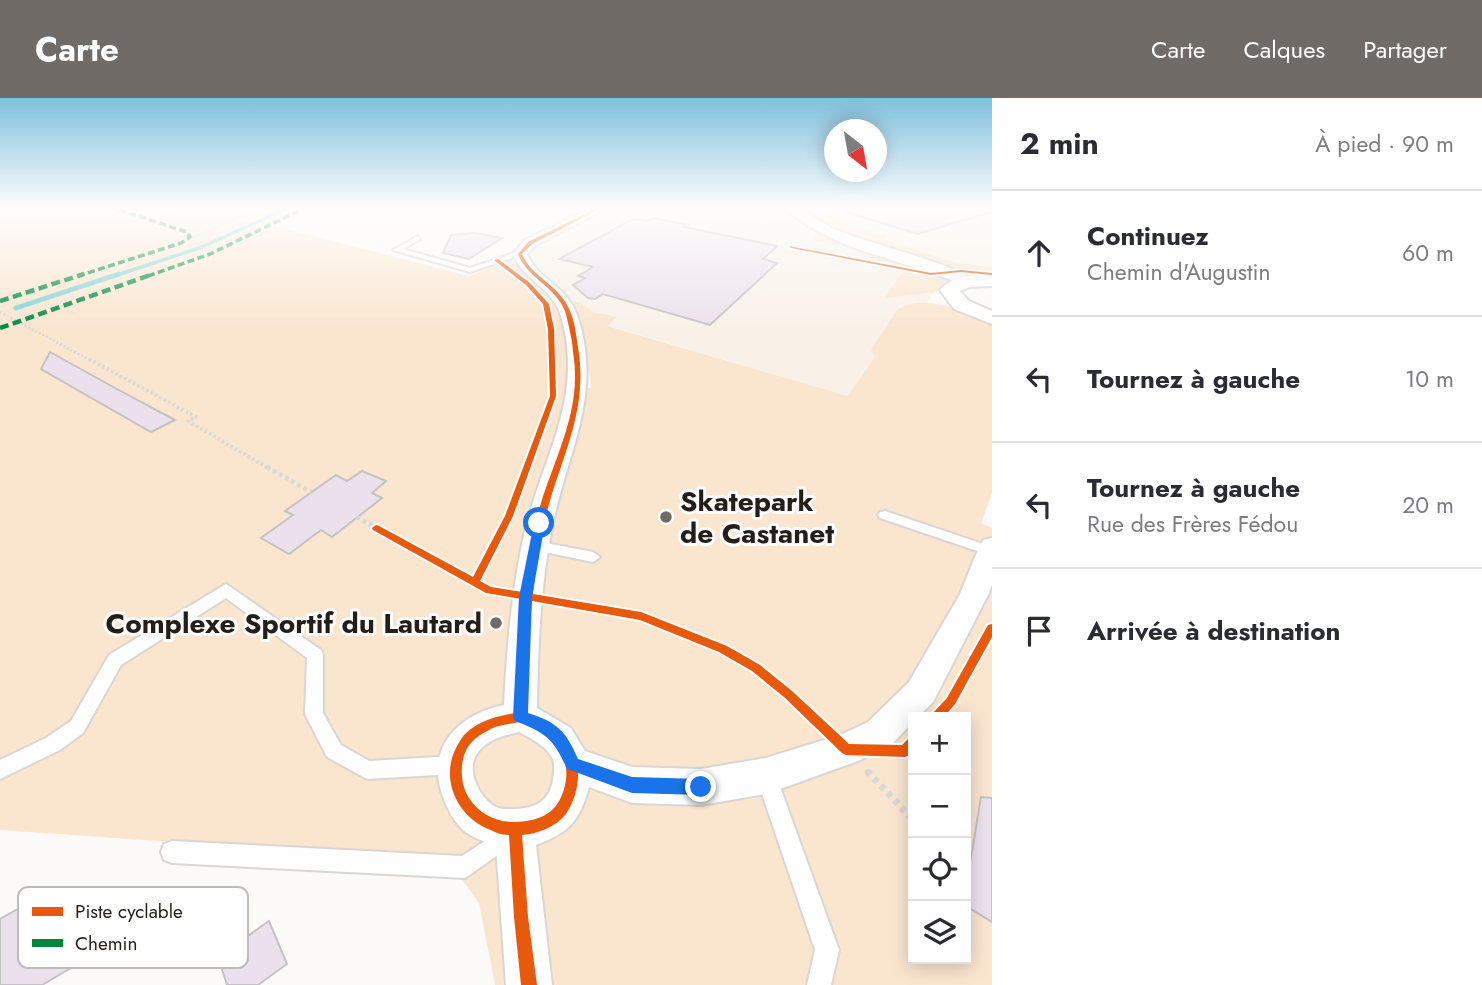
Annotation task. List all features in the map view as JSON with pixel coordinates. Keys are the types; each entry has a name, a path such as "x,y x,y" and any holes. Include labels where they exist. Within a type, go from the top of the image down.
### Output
{"street":[{"path":"520,717 524,608 535,546 573,414 579,373 563,302 552,288 524,264 520,254 525,248"},
{"path":"879,248 966,281"},
{"path":"992,280 966,281 956,284 950,290 960,304 992,318"},
{"path":"573,764 632,785 701,787 766,776 846,749 880,733 921,692 974,595 991,549"},
{"path":"520,717 544,725 563,741 573,764 572,788 561,810 541,825 515,831 489,825 469,810 457,789 455,765 463,744 478,728 498,718 520,717"},
{"path":"515,831 529,985"}],"lane":[{"path":"400,248 397,250 470,270 520,254"},
{"path":"886,515 991,549"},
{"path":"535,546 593,557"},
{"path":"0,770 54,744 77,727 115,660 226,590 314,655 314,714 334,751 367,770 455,765"},
{"path":"766,776 827,950 819,985"},
{"path":"172,852 465,867 515,831"}],"path":[{"path":"0,312 196,417 188,421 311,492"},
{"path":"357,517 387,534"},
{"path":"846,749 908,815"}],"shaded area":[{"name":"Complexe Sportif du Lautard","path":"0,248 361,248 469,276 511,260 535,279 555,302 566,337 569,386 591,388 584,335 573,301 594,312 617,317 607,326 848,396 875,357 871,350 897,310 907,305 932,303 992,322 992,493 981,523 992,528 992,985 495,985 479,903 449,861 0,830"},
{"path":"538,248 992,248 992,273 941,267 933,269 946,278 941,289 934,292 926,304 912,304 848,396 606,325 616,317 594,312 573,301 533,264 530,256"},
{"path":"856,248 867,248 946,278 941,289 934,292 885,298 904,270 883,265 863,254 864,250"},
{"path":"888,248 911,248 958,263 992,268 992,272 940,267"}],"building":[{"path":"445,248 486,248 469,259 443,253"},
{"path":"579,248 774,248 763,259 777,263 710,325 603,294 595,299 588,298 573,285 585,278 578,276 593,267 559,259"},
{"path":"50,352 175,420 151,432 41,369"},
{"path":"362,471 386,481 372,493 382,498 332,537 321,530 289,554 261,538 293,515 285,511 336,475 347,481"},
{"path":"981,797 992,798 992,922 971,909 971,858"},
{"path":"18,909 18,968 71,968 42,985 0,985 0,919"},
{"path":"269,921 287,964 258,985 227,985 222,968 248,968 248,936"}],"waterway":[{"path":"114,276 198,248"},
{"path":"16,308 119,274"}],"marked path":[{"path":"0,301 164,248"},
{"path":"0,328 222,248"}],"cycle path":[{"path":"520,717 530,574 545,505 573,418 578,374 569,315 554,291 523,261 520,254 525,248"},
{"path":"798,248 931,274 961,271 992,274"},
{"path":"474,583 509,516 553,396 551,329 546,304 528,284 496,260"},
{"path":"376,528 489,590 641,616 723,649 756,668 788,694 846,749 905,751 908,748"},
{"path":"941,712 951,701 992,628"},
{"path":"520,717 549,731 559,740 567,750 573,774 564,805 549,820 529,828 502,829 480,819 464,802 456,782 456,760 466,739 487,724 520,717"},
{"path":"515,831 529,985"}],"place":[{"name":"Skatepark de Castanet","path":"666,517"},
{"name":"Complexe Sportif du Lautard","path":"496,623"}],"route":[{"path":"539,523 526,597 520,717 544,725 563,741 573,764 632,785 701,787"}]}
